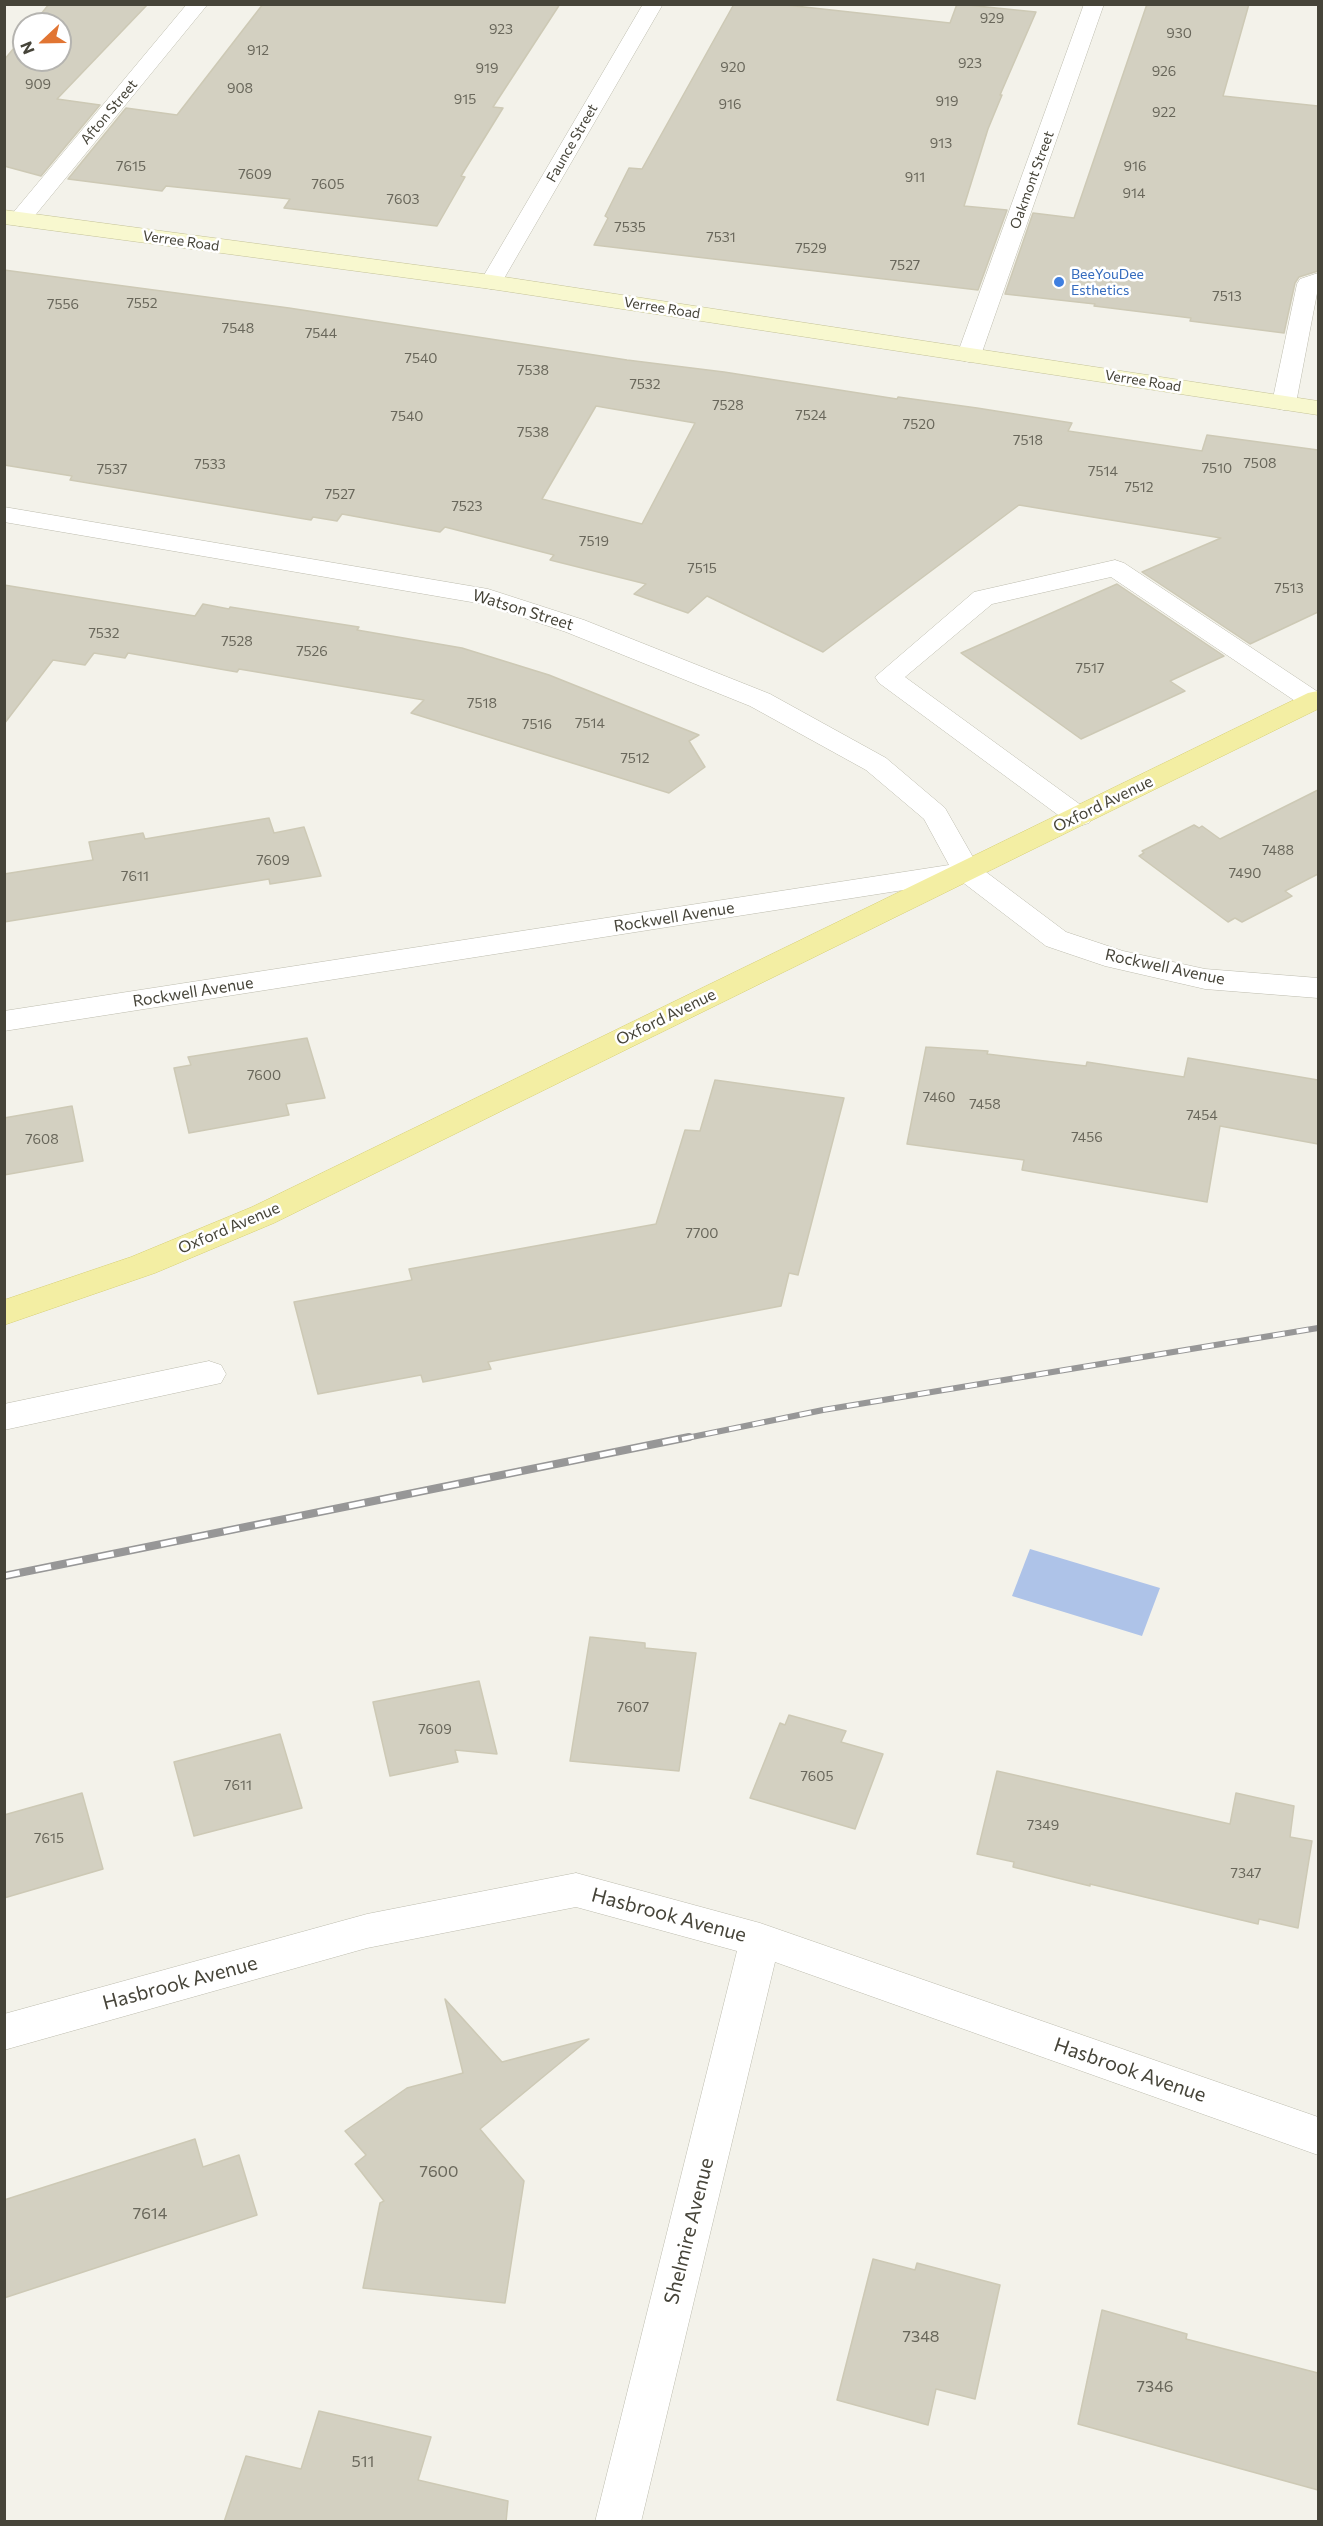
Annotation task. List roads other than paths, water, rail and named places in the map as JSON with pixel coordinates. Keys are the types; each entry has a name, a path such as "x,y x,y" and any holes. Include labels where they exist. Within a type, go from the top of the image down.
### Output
{"main road":[{"name":"Verree Road","path":"12,218 491,282 1318,408"},
{"name":"Oxford Avenue","path":"4,1313 143,1265 273,1210 833,934 1316,700"}],"street":[{"name":"Afton Street","path":"12,218 198,4"},
{"name":"Faunce Street","path":"491,282 653,4"},
{"name":"Oakmont Street","path":"969,355 1094,4"},
{"path":"1284,403 1308,284 1318,280"},
{"name":"Watson Street","path":"4,514 488,597 575,626 760,700 876,764 935,814 967,871"},
{"path":"1078,817 888,677 984,598 1115,568 1316,700"},
{"name":"Rockwell Avenue","path":"4,1021 967,871 1056,939 1076,946 1116,959 1204,979 1318,988"},
{"path":"4,1417 209,1374"},
{"name":"Hasbrook Avenue","path":"4,2032 367,1931 576,1890 760,1940 1318,2136"},
{"name":"Shelmire Avenue","path":"618,2522 760,1940"}],"water":[{"path":"1030,1549 1160,1588 1142,1636 1012,1596"}],"railway":[{"path":"682,1439 823,1410 1318,1328"},
{"path":"4,1576 689,1437"}],"place":[{"name":"BeeYouDee Esthetics","path":"1059,282"}]}
